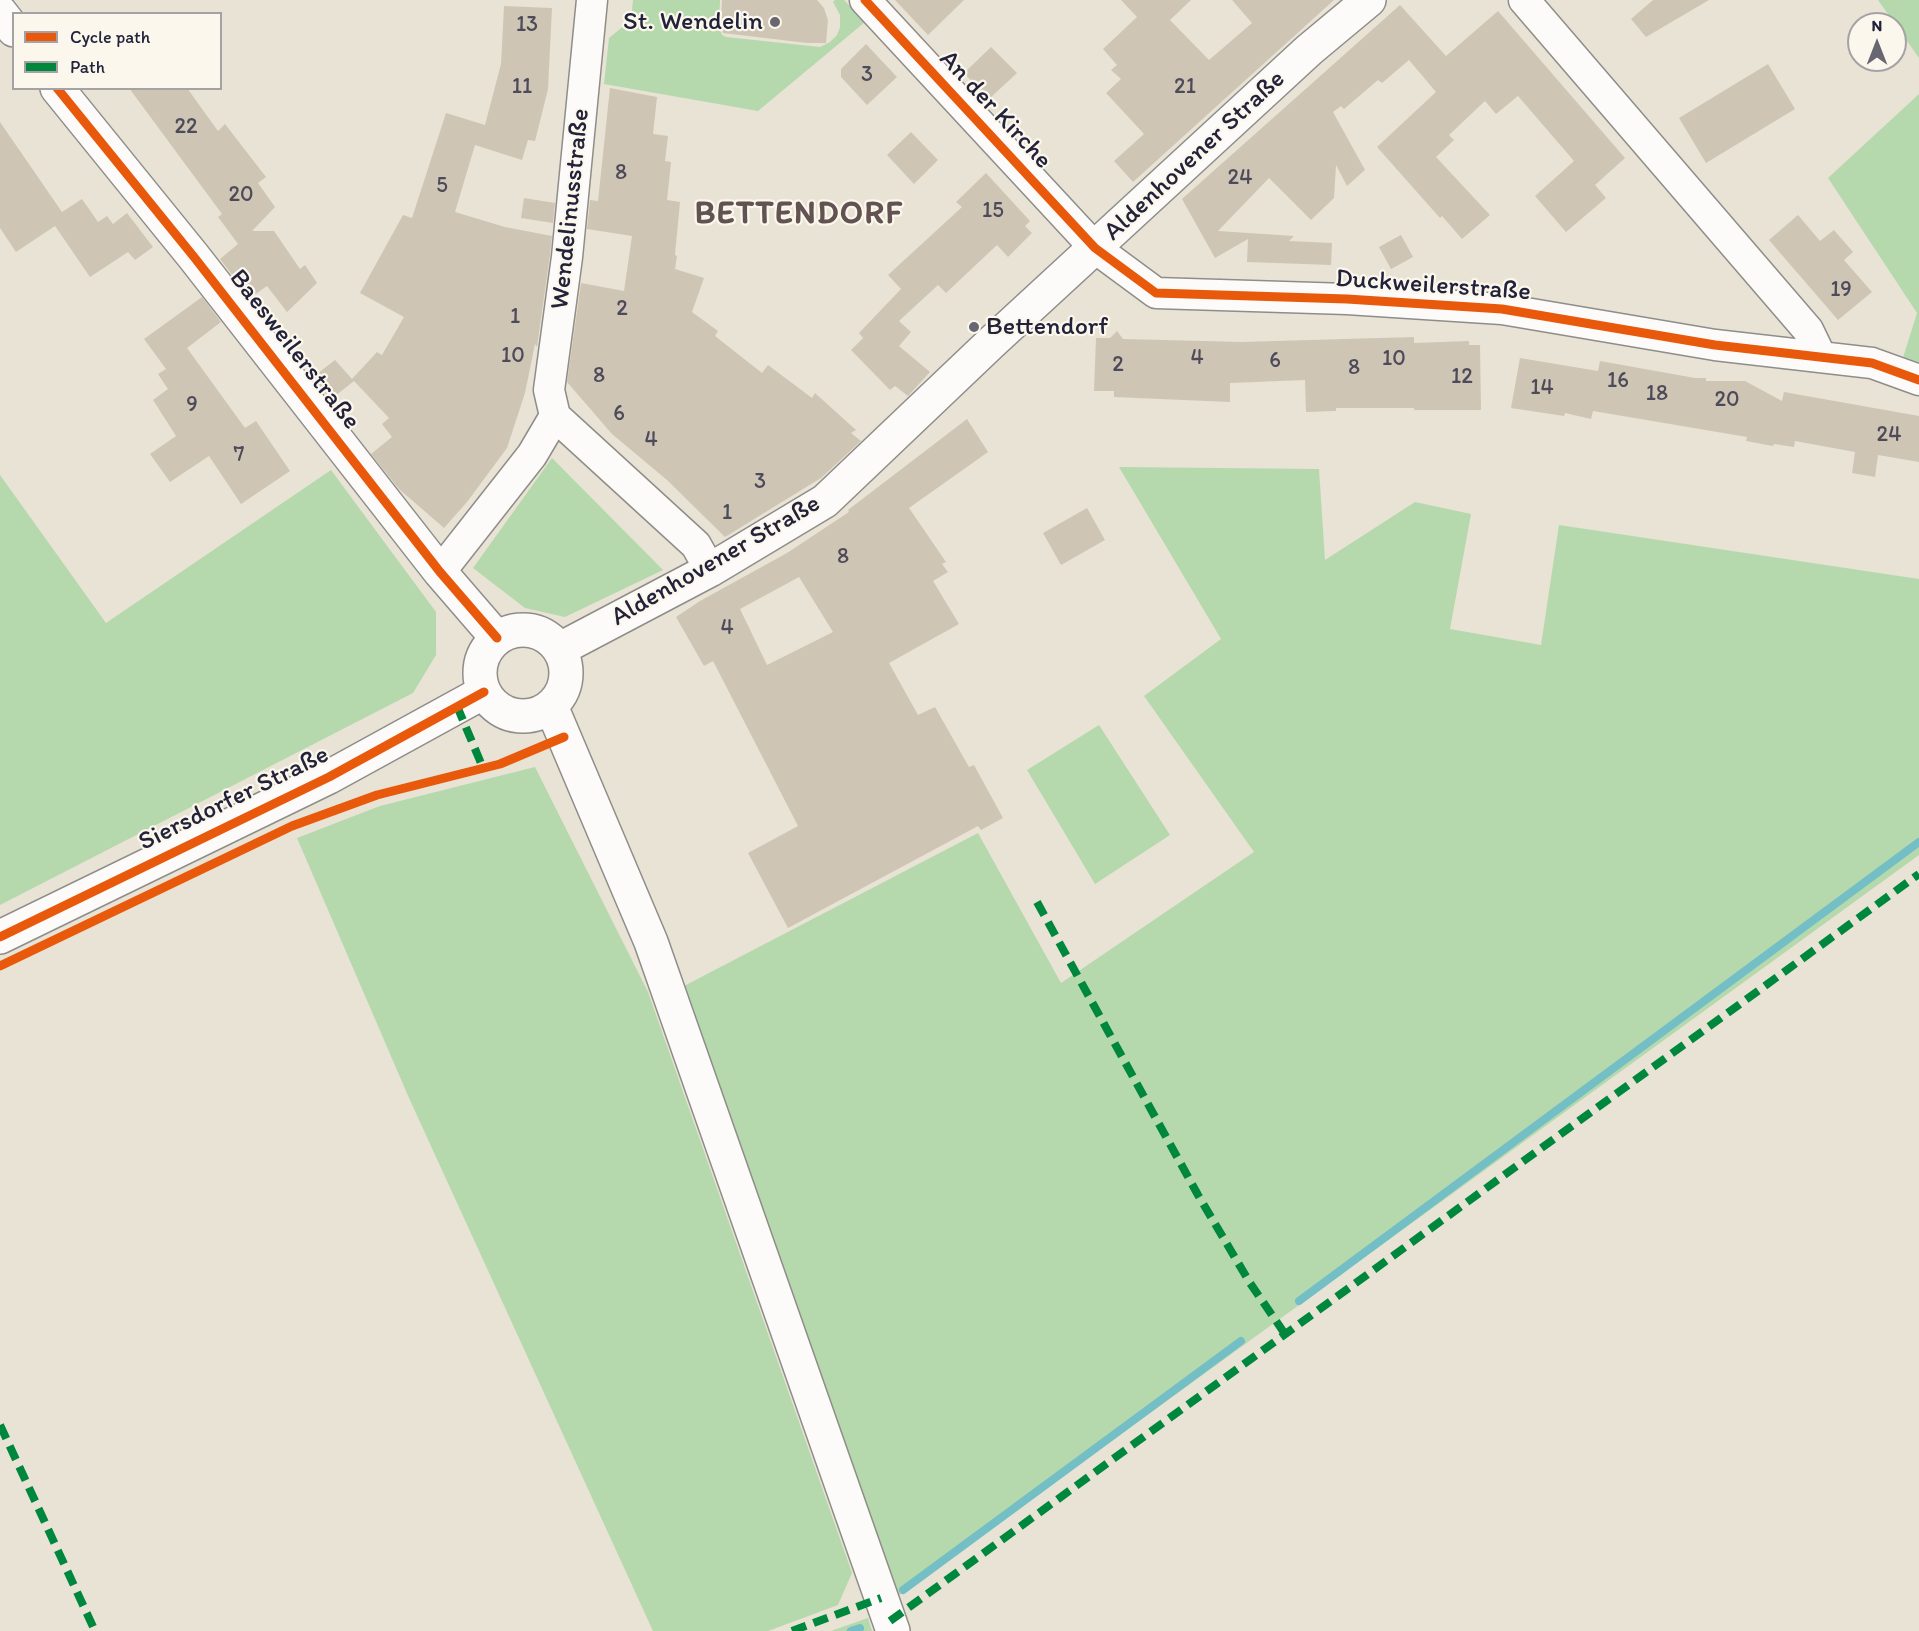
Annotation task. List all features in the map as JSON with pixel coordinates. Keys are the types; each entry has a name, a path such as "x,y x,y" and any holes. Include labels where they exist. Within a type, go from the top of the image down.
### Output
{"main road":[{"name":"Aldenhovener Straße","path":"560,649 710,570 825,501 1309,50 1370,0"},
{"path":"0,12 12,27"},
{"name":"Baesweilerstraße","path":"59,90 194,257 441,572 496,638"},
{"path":"519,630 530,630 552,640 560,649 566,664 566,680 561,694 551,706 533,716 514,716 496,707 484,692 480,681 482,657 496,638 519,630"},
{"name":"Siersdorfer Straße","path":"0,937 329,777 484,692"},
{"path":"551,706 651,942 893,1631"}],"street":[{"name":"Wendelinusstraße","path":"555,416 549,390 567,257 592,0"},
{"name":"An der Kirche","path":"865,0 1095,248"},
{"path":"1524,0 1808,330 1821,357"},
{"name":"Duckweilerstraße","path":"1095,248 1156,293 1347,299 1502,309 1715,345 1872,363 1919,380"},
{"path":"441,572 532,455 555,416 696,545 710,570"}],"green space":[{"path":"633,0 720,0 719,25 722,35 726,37 820,47 837,35 840,27 840,15 833,2 835,0 844,0 865,22 758,111 604,84 609,38 631,20"},
{"path":"1878,0 1919,0 1919,58 1907,41 1907,12 1886,12"},
{"path":"1919,94 1919,367 1902,361 1917,313 1828,178"},
{"path":"552,458 663,570 565,617 525,608 473,568"},
{"path":"1119,467 1319,469 1325,560 1415,502 1471,514 1450,629 1541,645 1559,525 1919,579 1919,855 898,1596 684,986 978,833 1061,983 1254,852 1144,696 1221,639"},
{"path":"331,470 436,612 436,655 413,693 0,905 0,475 106,623"},
{"path":"1099,725 1170,835 1095,884 1027,770"},
{"path":"535,767 648,992 852,1573 838,1605 768,1631 653,1631 409,1098 297,838 380,806"},
{"path":"868,1618 872,1631 831,1631"}],"building":[{"name":"St. Wendelin","path":"722,0 817,0 824,8 828,20 826,43 807,43 723,33"},
{"path":"895,0 964,0 928,35"},
{"path":"1121,0 1191,0 1170,20 1209,60 1252,23 1232,0 1334,0 1133,182 1114,161 1144,134 1106,93 1121,79 1111,70 1117,65 1103,49 1137,17"},
{"path":"1653,0 1709,0 1646,37 1631,19"},
{"path":"1400,5 1446,56 1498,11 1625,158 1595,185 1606,198 1566,232 1535,196 1574,161 1518,96 1496,114 1485,101 1449,135 1454,140 1436,157 1490,215 1462,239 1442,216 1440,218 1377,147 1436,92 1409,60 1382,83 1378,80 1344,109 1341,106 1333,112 1365,170 1347,186 1336,165 1334,198 1311,220 1269,178 1218,231 1294,236 1289,241 1332,243 1331,265 1247,262 1248,239 1215,258 1182,199"},
{"path":"504,6 552,8 548,89 535,141 528,140 522,160 475,145 455,212 505,227 552,236 550,255 537,347 535,344 525,393 507,448 467,502 444,528 399,489 371,454 392,437 382,424 389,418 354,381 330,400 313,377 335,360 352,379 377,352 382,355 404,317 360,293 403,215 412,218 446,113 485,125 501,64"},
{"path":"866,44 897,77 867,105 841,77 841,69"},
{"path":"991,47 1017,73 989,99 964,73"},
{"path":"1768,64 1795,109 1706,163 1679,118"},
{"path":"610,88 657,97 653,134 668,136 665,161 671,162 667,200 680,202 675,269 704,278 692,312 718,331 715,336 762,373 768,365 812,398 815,393 856,430 851,433 861,441 821,478 725,537 667,480 612,434 567,382 581,283 624,291 632,236 587,229 590,200 598,201"},
{"path":"130,90 188,90 218,131 225,124 266,177 258,183 275,207 252,231 274,231 300,269 305,265 317,283 287,312 267,286 250,298 220,259 238,244 218,217 222,214"},
{"path":"0,122 62,212 82,199 98,222 107,216 113,224 127,213 153,247 135,260 128,252 90,277 55,226 16,252 0,228"},
{"path":"911,132 938,160 914,184 887,155"},
{"path":"986,173 1030,221 1025,226 1032,233 1008,257 997,245 946,293 938,285 899,321 911,332 899,346 930,372 908,396 895,386 890,390 851,350 863,338 859,333 901,289 888,275 962,207 956,202"},
{"path":"524,198 555,203 553,223 521,218"},
{"path":"1798,215 1820,241 1834,230 1853,252 1844,260 1872,292 1838,320 1769,240"},
{"path":"1401,235 1413,257 1391,269 1379,247"},
{"path":"202,297 221,322 187,348 245,428 256,421 290,471 241,504 209,456 170,482 150,454 176,436 153,400 168,389 158,374 166,369 144,339"},
{"path":"1117,331 1123,339 1241,342 1414,337 1414,343 1469,341 1469,345 1480,345 1481,410 1336,408 1336,411 1306,412 1305,380 1230,383 1230,402 1114,397 1114,391 1094,391 1096,338 1110,338"},
{"path":"1520,358 1598,371 1600,361 1706,378 1706,381 1745,381 1782,401 1784,392 1919,416 1919,462 1878,455 1875,477 1852,473 1855,452 1795,441 1794,447 1774,444 1773,446 1746,441 1747,437 1593,411 1591,419 1565,413 1564,416 1511,408"},
{"path":"967,419 988,452 909,508 946,562 942,564 948,572 933,581 959,624 889,663 918,715 935,707 969,767 974,765 1003,818 981,830 978,826 788,928 748,853 798,826 713,661 704,666 676,617 700,601 787,553 849,512 848,510","holes":["799,577 833,632 767,665 740,609"]},
{"path":"1087,508 1105,540 1061,565 1043,533"}],"waterway":[{"path":"1299,1301 1919,842"},
{"path":"903,1590 1241,1341"},
{"path":"851,1631 860,1628"}],"marked path":[{"path":"457,706 483,768"},
{"path":"890,1621 1919,874"},
{"path":"1037,902 1198,1195 1250,1283 1285,1334"},
{"path":"0,1425 95,1631"},
{"path":"792,1631 881,1598"}],"cycle path":[{"path":"865,0 1095,248 1156,293 1347,299 1502,309 1715,345 1872,363 1919,380"},
{"path":"59,90 194,257 440,572 497,638"},
{"path":"0,937 329,777 484,692"},
{"path":"0,966 292,826 377,795 500,764 564,737"}],"place":[{"name":"St. Wendelin","path":"775,22"},
{"name":"Bettendorf","path":"974,327"}],"district":[{"name":"BETTENDORF","path":"799,215"}]}
